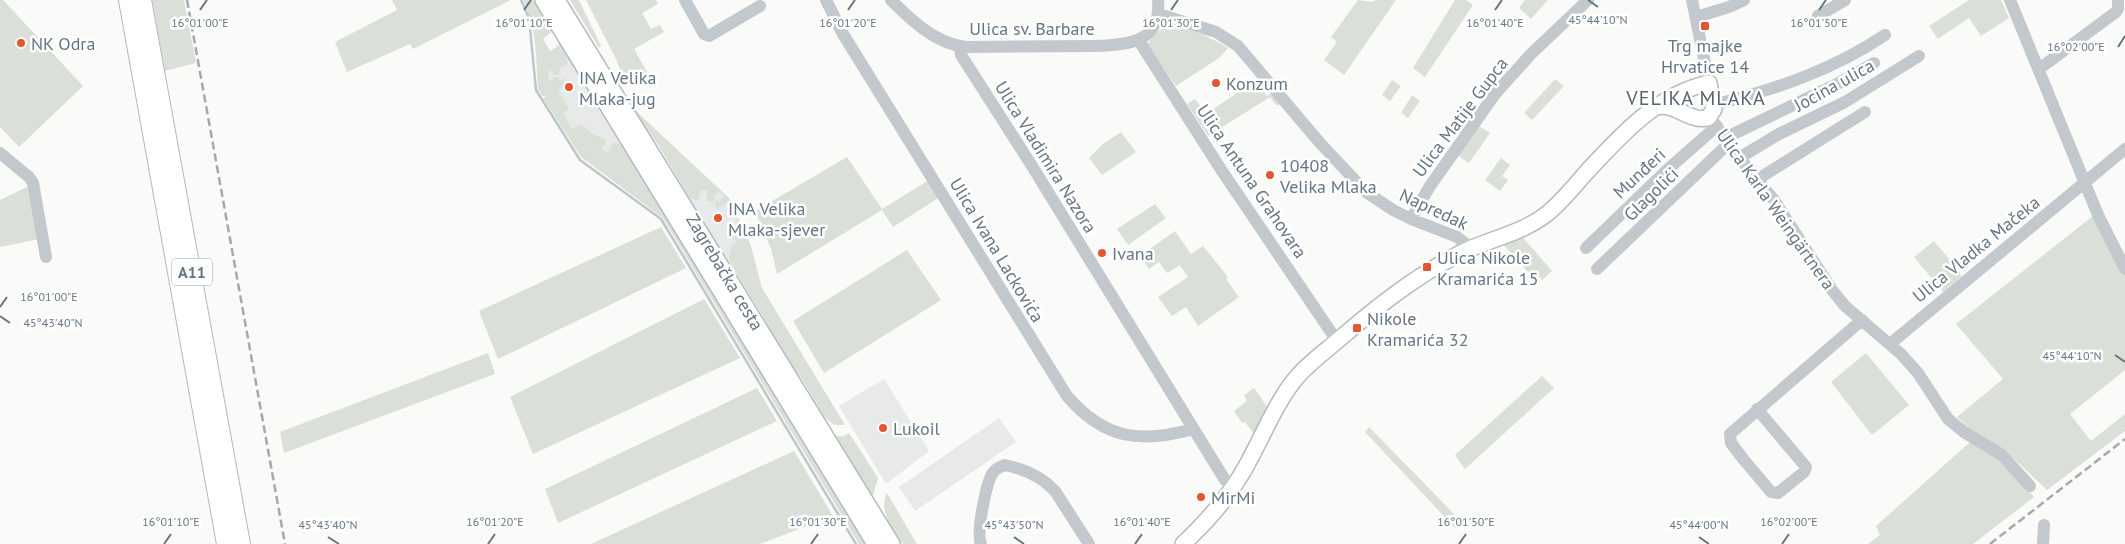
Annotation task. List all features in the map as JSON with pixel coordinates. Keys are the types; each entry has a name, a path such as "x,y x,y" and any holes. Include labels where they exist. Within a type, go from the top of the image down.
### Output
{"highway":[{"name":"A11","path":"128,0 226,544"},
{"name":"A11","path":"142,0 241,544"}],"main road":[{"name":"Zagrebačka cesta","path":"543,0 875,544"},
{"name":"Zagrebačka cesta","path":"558,0 892,544"},
{"path":"1183,544 1209,518 1234,487 1290,386 1301,372 1337,340 1396,293 1471,248 1516,232 1547,214 1610,148 1656,107 1682,90 1709,82 1714,116"},
{"name":"Ulica Karla Weingärtnera","path":"1656,107 1667,106 1696,118 1705,119 1714,116"}],"street":[{"path":"685,0 704,34 709,36 760,6"},
{"name":"Ulica Ivana Lackovića","path":"826,0 848,42 1066,396 1089,419 1099,426 1121,434 1142,437 1194,429"},
{"name":"Ulica sv. Barbare","path":"891,0 925,30 941,40 960,46 1095,46 1114,45 1139,40"},
{"path":"1139,40 1152,29 1159,14 1158,0"},
{"name":"Ulica Matije Gupca","path":"1411,219 1430,186 1495,94 1537,48 1588,0"},
{"path":"1692,0 1709,82"},
{"path":"1696,16 1729,7 1744,0"},
{"path":"1818,16 1845,0"},
{"path":"2010,0 2098,215 2125,269"},
{"path":"2039,69 2116,12 2118,0"},
{"name":"Napredak","path":"1159,14 1216,32 1238,46 1356,184 1381,203 1411,219 1457,237 1471,248"},
{"path":"1714,116 1759,94 1848,57 1885,35"},
{"name":"Ulica Antuna Grahovara","path":"1139,40 1222,171 1337,340"},
{"name":"Ulica Vladimira Nazora","path":"960,46 961,55 1032,166 1226,480 1234,487"},
{"name":"Jocina ulica","path":"1739,158 1779,134 1845,102 1919,56"},
{"name":"Glagolići","path":"1597,269 1726,141 1874,63"},
{"path":"1758,179 1865,112"},
{"name":"Ulica Karla Weingärtnera","path":"1714,116 1726,141 1774,200 1832,290 1845,306 1890,344 1918,373 1948,419 1964,432 2002,455 2030,486"},
{"name":"Munđeri","path":"1586,248 1649,186 1714,116"},
{"name":"Ulica Vladka Mačeka","path":"1890,344 2125,149"},
{"path":"0,153 29,177 33,183 46,257"},
{"path":"1757,409 1806,467 1804,472 1778,493 1771,492 1731,443 1732,431 1757,409 1862,320"},
{"path":"981,544 978,539 979,528 989,482 994,472 1005,465 1020,469 1048,483 1055,490 1089,544"},
{"path":"2044,525 2044,544"}],"shaded area":[{"name":"NK Odra","path":"0,0 3,0 83,86 19,147 0,127"},
{"path":"152,0 184,0 196,63 165,71"},
{"path":"392,0 511,0 413,49 410,44 347,72 335,42 397,10"},
{"path":"523,0 533,0 553,31 543,39 550,51 559,45 556,37 567,53 567,64 560,67 559,75 553,75 553,71 549,71 548,80 553,80 554,77 559,77 558,81 565,78 564,86 558,90 569,109 563,113 572,129 581,124 591,133 606,140 602,150 608,152 613,143 618,143 625,148 870,544 859,544 663,218 581,157 543,98 546,96 542,96 538,89 536,55 531,22"},
{"path":"570,0 579,0 601,46 599,48"},
{"path":"586,0 656,0 658,4 642,13 651,29 660,25 664,32 634,49 647,72 626,85 616,59"},
{"path":"1358,0 1373,2 1375,0 1396,0 1344,75 1324,60 1337,42 1331,37"},
{"path":"1455,0 1466,0 1473,5 1425,77 1413,68"},
{"path":"1525,0 1548,0 1531,19 1519,8"},
{"path":"1969,0 2001,0 2009,18 1981,36 1969,18 1938,39 1929,26"},
{"path":"1166,26 1198,33 1228,48 1219,58 1176,86 1147,44 1155,34"},
{"name":"INA Velika Mlaka-jug","path":"565,51 578,64 629,156 582,151 574,144 540,64"},
{"path":"1555,79 1564,86 1532,120 1524,113"},
{"path":"1392,80 1401,86 1390,101 1382,95"},
{"path":"1255,81 1267,96 1274,92 1282,102 1277,106 1270,97 1208,136 1187,104 1195,99 1206,114"},
{"path":"623,92 637,112 729,198 751,246 762,288 845,425 835,425 825,418 800,376 785,360 764,318 730,263 732,245 736,241 731,235 739,230 736,225 737,219 727,203 717,209 714,204 717,200 719,202 724,196 718,192 712,203 710,200 709,202 706,201 708,191 701,189 698,201 689,197 657,143 635,114"},
{"path":"1412,95 1420,101 1408,118 1401,113"},
{"path":"1475,123 1490,133 1469,163 1454,153"},
{"path":"1121,132 1136,152 1102,175 1089,158 1103,144"},
{"path":"847,157 882,209 929,180 940,197 893,227 882,210 777,274 771,249 755,211"},
{"path":"1501,158 1510,165 1502,176 1508,180 1500,191 1485,180"},
{"name":"INA Velika Mlaka-sjever","path":"704,176 728,199 750,246 731,263 718,251 696,216 685,190"},
{"path":"31,185 40,239 0,247 0,200"},
{"path":"1155,204 1166,218 1128,245 1117,229"},
{"path":"2093,216 2125,276 2125,370 2070,414 2091,441 2125,414 2125,431 2047,490 2009,454 1977,435 1957,417 2003,379 1956,324"},
{"path":"661,227 686,268 498,359 479,311"},
{"path":"1175,231 1191,254 1203,246 1228,277 1226,279 1239,297 1198,326 1186,307 1172,316 1158,297 1188,277 1180,265 1167,273 1159,262 1149,269 1140,256"},
{"path":"1520,234 1552,271 1542,280 1540,277 1535,280 1501,242"},
{"path":"1934,241 1960,272 1961,277 1943,292 1914,257"},
{"path":"907,250 941,300 824,373 793,321"},
{"path":"704,299 740,358 533,454 510,397"},
{"path":"488,353 495,374 284,453 280,432"},
{"path":"1866,353 1909,405 1872,435 1831,382"},
{"path":"1542,376 1554,388 1465,469 1455,455"},
{"name":"Lukoil","path":"884,379 929,451 886,484 839,406"},
{"path":"757,388 777,421 558,523 545,489"},
{"path":"1254,388 1268,408 1255,435 1245,422 1242,423 1234,411 1247,401 1244,395"},
{"path":"999,418 1016,442 915,511 899,487"},
{"path":"1369,427 1462,522 1455,528 1365,432"},
{"path":"849,433 878,478 872,499 833,436 843,436"},
{"path":"1970,442 2003,460 2034,497 1973,544 1868,544 1880,535 1876,526"},
{"path":"794,451 833,516 760,544 591,544"},
{"path":"887,493 917,544 903,544 891,526 884,507"}],"waterway":[{"path":"521,0 529,18 536,90 580,160 661,219 856,544"}],"railway":[{"path":"187,0 285,544"},
{"path":"1990,544 2125,439"}],"place":[{"name":"Trg majke Hrvatice 14","path":"1705,26"},
{"name":"NK Odra","path":"21,43"},
{"name":"Konzum","path":"1216,83"},
{"name":"INA Velika Mlaka-jug","path":"569,87"},
{"name":"10408 Velika Mlaka","path":"1270,175"},
{"name":"INA Velika Mlaka-sjever","path":"718,218"},
{"name":"Ivana","path":"1102,253"},
{"name":"Ulica Nikole Kramarića 15","path":"1427,267"},
{"name":"Nikole Kramarića 32","path":"1357,328"},
{"name":"Lukoil","path":"883,428"},
{"name":"MirMi","path":"1201,497"}],"district":[{"name":"VELIKA MLAKA","path":"1696,98"}]}
